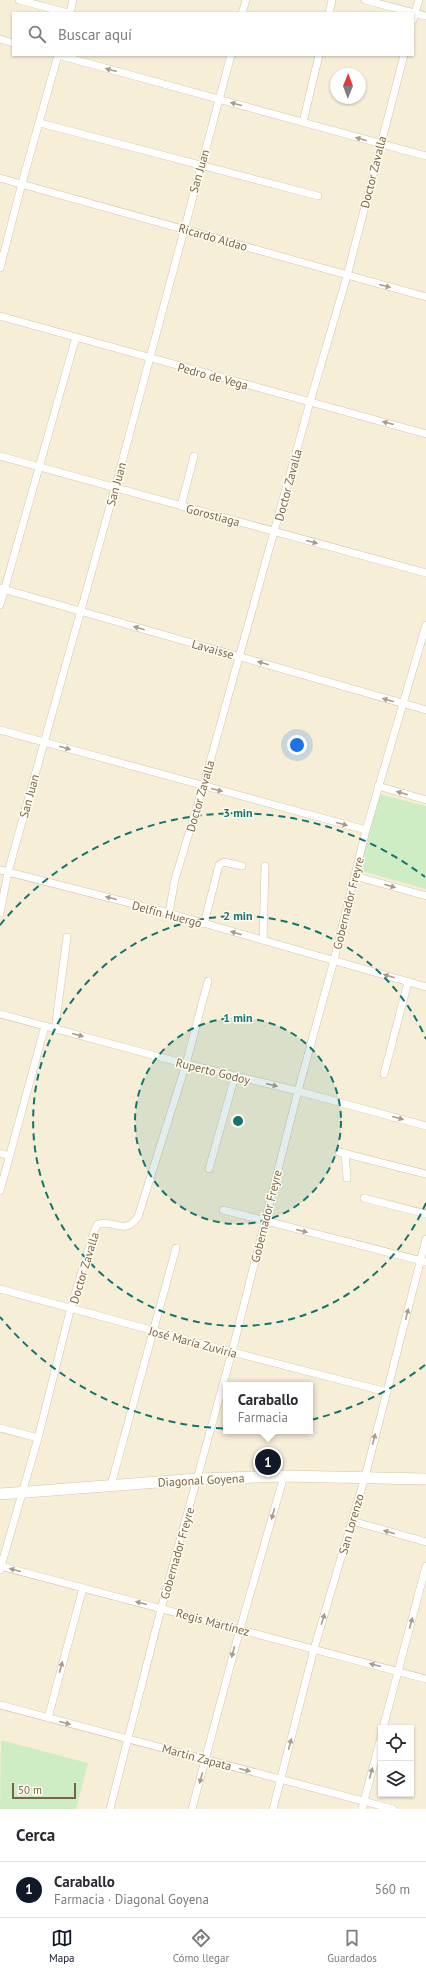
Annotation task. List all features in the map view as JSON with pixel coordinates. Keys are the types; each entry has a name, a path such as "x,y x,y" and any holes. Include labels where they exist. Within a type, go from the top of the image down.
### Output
{"street":[{"path":"19,0 65,12"},
{"path":"69,12 73,0"},
{"path":"242,12 246,0"},
{"path":"329,12 332,0"},
{"path":"365,0 400,12"},
{"path":"418,0 414,17 426,16"},
{"path":"0,39 12,43"},
{"path":"0,268 58,56"},
{"path":"62,56 426,156"},
{"name":"San Juan","path":"0,913 8,872 43,742 115,488 231,56"},
{"path":"303,122 319,56"},
{"name":"Doctor Zavalla","path":"169,913 175,880 203,787 310,402 347,276 404,56"},
{"path":"40,123 318,196"},
{"name":"Ricardo Aldao","path":"0,178 184,228 347,276 426,297"},
{"name":"Pedro de Vega","path":"0,316 426,434"},
{"path":"0,605 2,589 76,337"},
{"name":"Gorostiaga","path":"0,456 426,574"},
{"path":"181,506 194,456"},
{"name":"Lavaisse","path":"2,589 426,710"},
{"name":"Gobernador Freyre","path":"224,1382 298,1091 334,960 366,830 426,625"},
{"path":"0,730 203,787 366,830"},
{"path":"378,786 426,800"},
{"path":"204,924 219,865 224,862 242,866"},
{"path":"263,940 265,866"},
{"name":"Delfín Huergo","path":"0,870 169,913 426,987"},
{"path":"355,876 426,896"},
{"path":"55,1029 67,937"},
{"name":"Doctor Zavalla","path":"0,1567 38,1438 71,1307 98,1224 103,1222 125,1227 133,1224 138,1217 186,1064 208,981"},
{"path":"384,1074 408,982"},
{"name":"Ruperto Godoy","path":"0,1014 186,1064 298,1091 426,1126"},
{"path":"0,1191 45,1026"},
{"path":"209,1170 235,1076"},
{"path":"347,1178 342,1152 426,1174"},
{"path":"0,1154 10,1156"},
{"path":"364,1198 426,1214"},
{"path":"223,1210 264,1222 423,1261"},
{"name":"San Lorenzo","path":"273,1809 314,1649 352,1521 423,1261 426,1239"},
{"path":"111,1485 176,1248"},
{"name":"José María Zuviría","path":"0,1288 232,1352 387,1392"},
{"name":"Gobernador Freyre","path":"110,1809 161,1609 223,1386"},
{"path":"0,1428 38,1438"},
{"path":"192,1809 240,1629 284,1476"},
{"name":"Diagonal Goyena","path":"0,1494 198,1479 284,1476 426,1479"},
{"path":"352,1521 426,1542"},
{"path":"385,1725 426,1566"},
{"name":"Regis Martínez","path":"0,1567 426,1679"},
{"path":"48,1718 83,1588"},
{"name":"Martín Zapata","path":"0,1705 393,1809"},
{"path":"362,1809 378,1748"}],"shaded area":[{"path":"0,0 426,0 426,1809 0,1809"}],"green space":[{"path":"379,794 426,806 426,889 358,870"},
{"path":"1,1740 88,1763 76,1809 0,1809"}],"place":[{"name":"Caraballo","path":"268,1462"}]}
